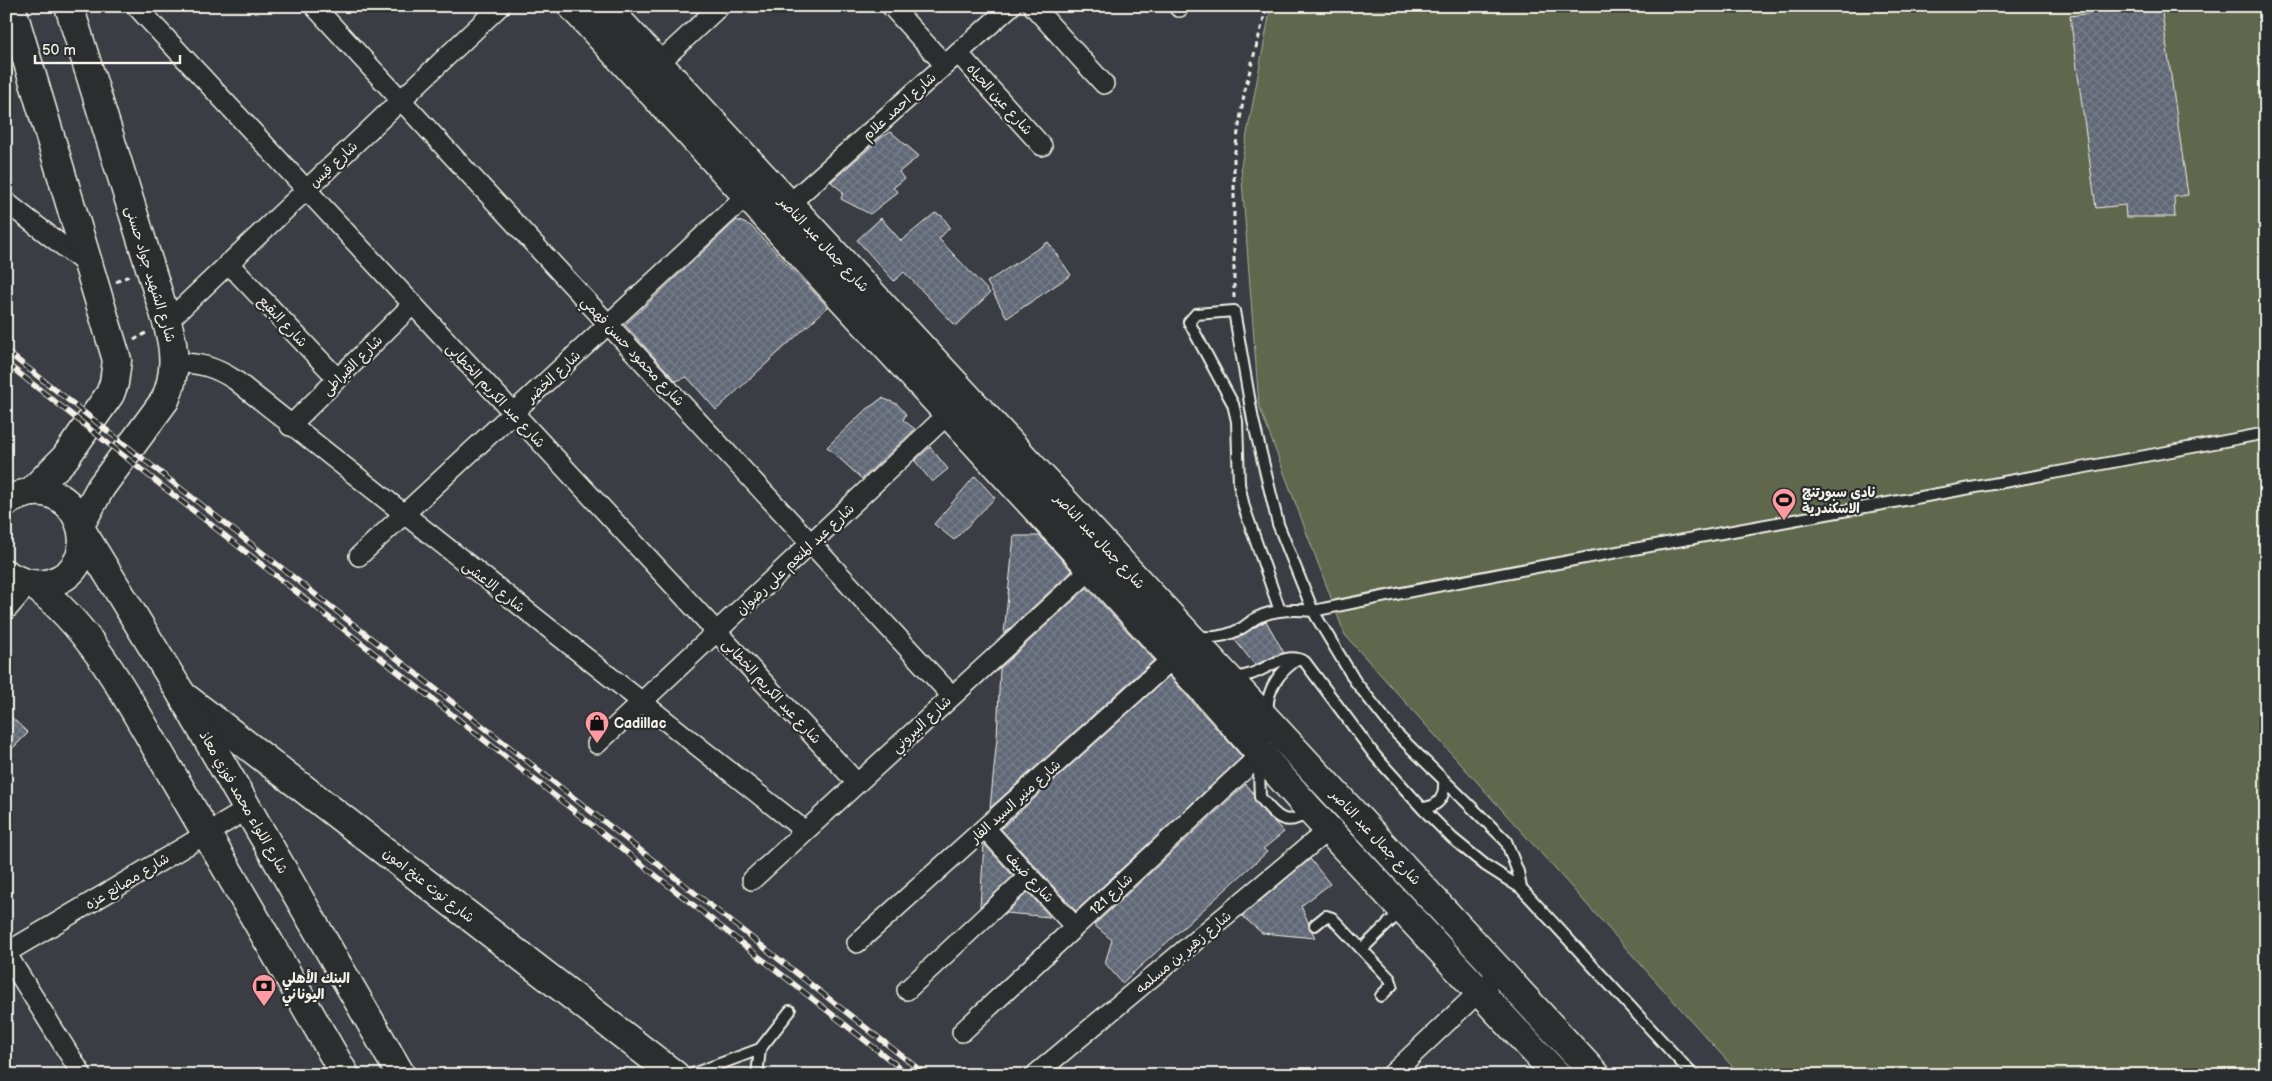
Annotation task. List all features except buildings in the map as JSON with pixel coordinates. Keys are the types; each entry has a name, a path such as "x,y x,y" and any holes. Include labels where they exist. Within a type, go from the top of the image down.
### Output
{"main road":[{"name":"شارع الشهيد جواد حسنى","path":"21,581 54,581 70,570 80,553 82,528 100,487 165,400 170,389 175,363 167,322 69,6"},
{"name":"شارع جمال عبد الناصر","path":"572,6 1173,658 1217,685 1269,722 1596,1075"},
{"name":"شارع جمال عبد الناصر","path":"605,6 1187,634 1262,758 1557,1075"},
{"path":"6,502 19,494 32,491 56,470 110,394 117,371 116,350 12,27"},
{"name":"شارع اللواء محمد فوزي معاذ","path":"32,491 53,494 62,498 76,514 82,528 182,695 401,1075"},
{"path":"6,604 21,581 67,612 95,646 207,833 345,1075"},
{"name":"شارع توت عنخ امون","path":"182,695 675,1075"}],"street":[{"name":"شارع عبد الكريم الخطابى","path":"136,6 857,783"},
{"name":"شارع محمود حسن فهمي","path":"314,6 952,696"},
{"name":"شارع قيس","path":"167,322 500,6"},
{"path":"658,64 720,6"},
{"name":"شارع عين الحياه","path":"890,6 951,59 1042,146"},
{"name":"شارع احمد علام","path":"788,205 1011,6"},
{"path":"1033,6 1104,84"},
{"name":"شارع الخضر","path":"359,556 746,196"},
{"path":"6,202 94,278"},
{"name":"شارع البقيع","path":"228,263 338,379"},
{"name":"شارع القيراطى","path":"290,426 413,304"},
{"name":"شارع الاعشى","path":"175,363 200,364 224,373 805,831"},
{"name":"شارع عبد المنعم على رضوان","path":"597,744 948,414"},
{"name":"شارع البيروني","path":"752,880 1091,568"},
{"name":"شارع منير السيد الفار","path":"857,943 1173,658"},
{"name":"شارع 121","path":"962,1032 1262,758"},
{"name":"شارع مصانع عزه","path":"6,953 248,809"},
{"name":"شارع ضيف","path":"985,828 1075,927"},
{"name":"شارع زهير بن مسلمه","path":"1036,1074 1330,829"},
{"path":"907,990 1029,876"},
{"path":"6,953 82,1075"},
{"path":"1395,1073 1500,972"}],"lane":[{"path":"1280,611 1244,507 1238,476 1237,420 1233,404 1189,322 1196,314 1234,311 1253,420 1278,524 1313,611 1355,681 1397,734 1506,841 1516,864 1521,888"},
{"path":"1187,634 1205,637 1223,636 1241,629 1258,617 1280,611 1313,611 1538,565 2131,460 2266,433"},
{"path":"1217,685 1250,676 1286,658 1298,658 1304,662 1376,757 1422,808 1452,838 1485,865 1521,888 1693,1075"},
{"path":"1269,722 1269,698 1278,674 1298,658"},
{"path":"1422,808 1432,807 1440,801 1445,792 1444,782"},
{"path":"1362,949 1403,909"},
{"path":"1315,925 1322,918 1329,916 1392,981 1390,987 1381,996"},
{"path":"690,1075 760,1049 790,1011"},
{"path":"757,1075 760,1049"}],"path":[{"path":"1234,311 1234,157 1245,89 1267,6"},
{"path":"94,278 150,267"},
{"path":"116,350 167,322"}],"green space":[{"name":"نادي سبورتنج الاسكندرية","path":"1271,6 2266,6 2266,1075 1740,1075 1345,635 1259,406 1241,166"}],"railway":[{"path":"6,351 926,1075"},
{"path":"6,363 909,1075"}],"place":[{"name":"نادي سبورتنج الاسكندرية","path":"1784,521"},
{"name":"Cadillac","path":"597,744"},
{"name":"البنك الأهلي اليوناني","path":"264,1007"}]}
